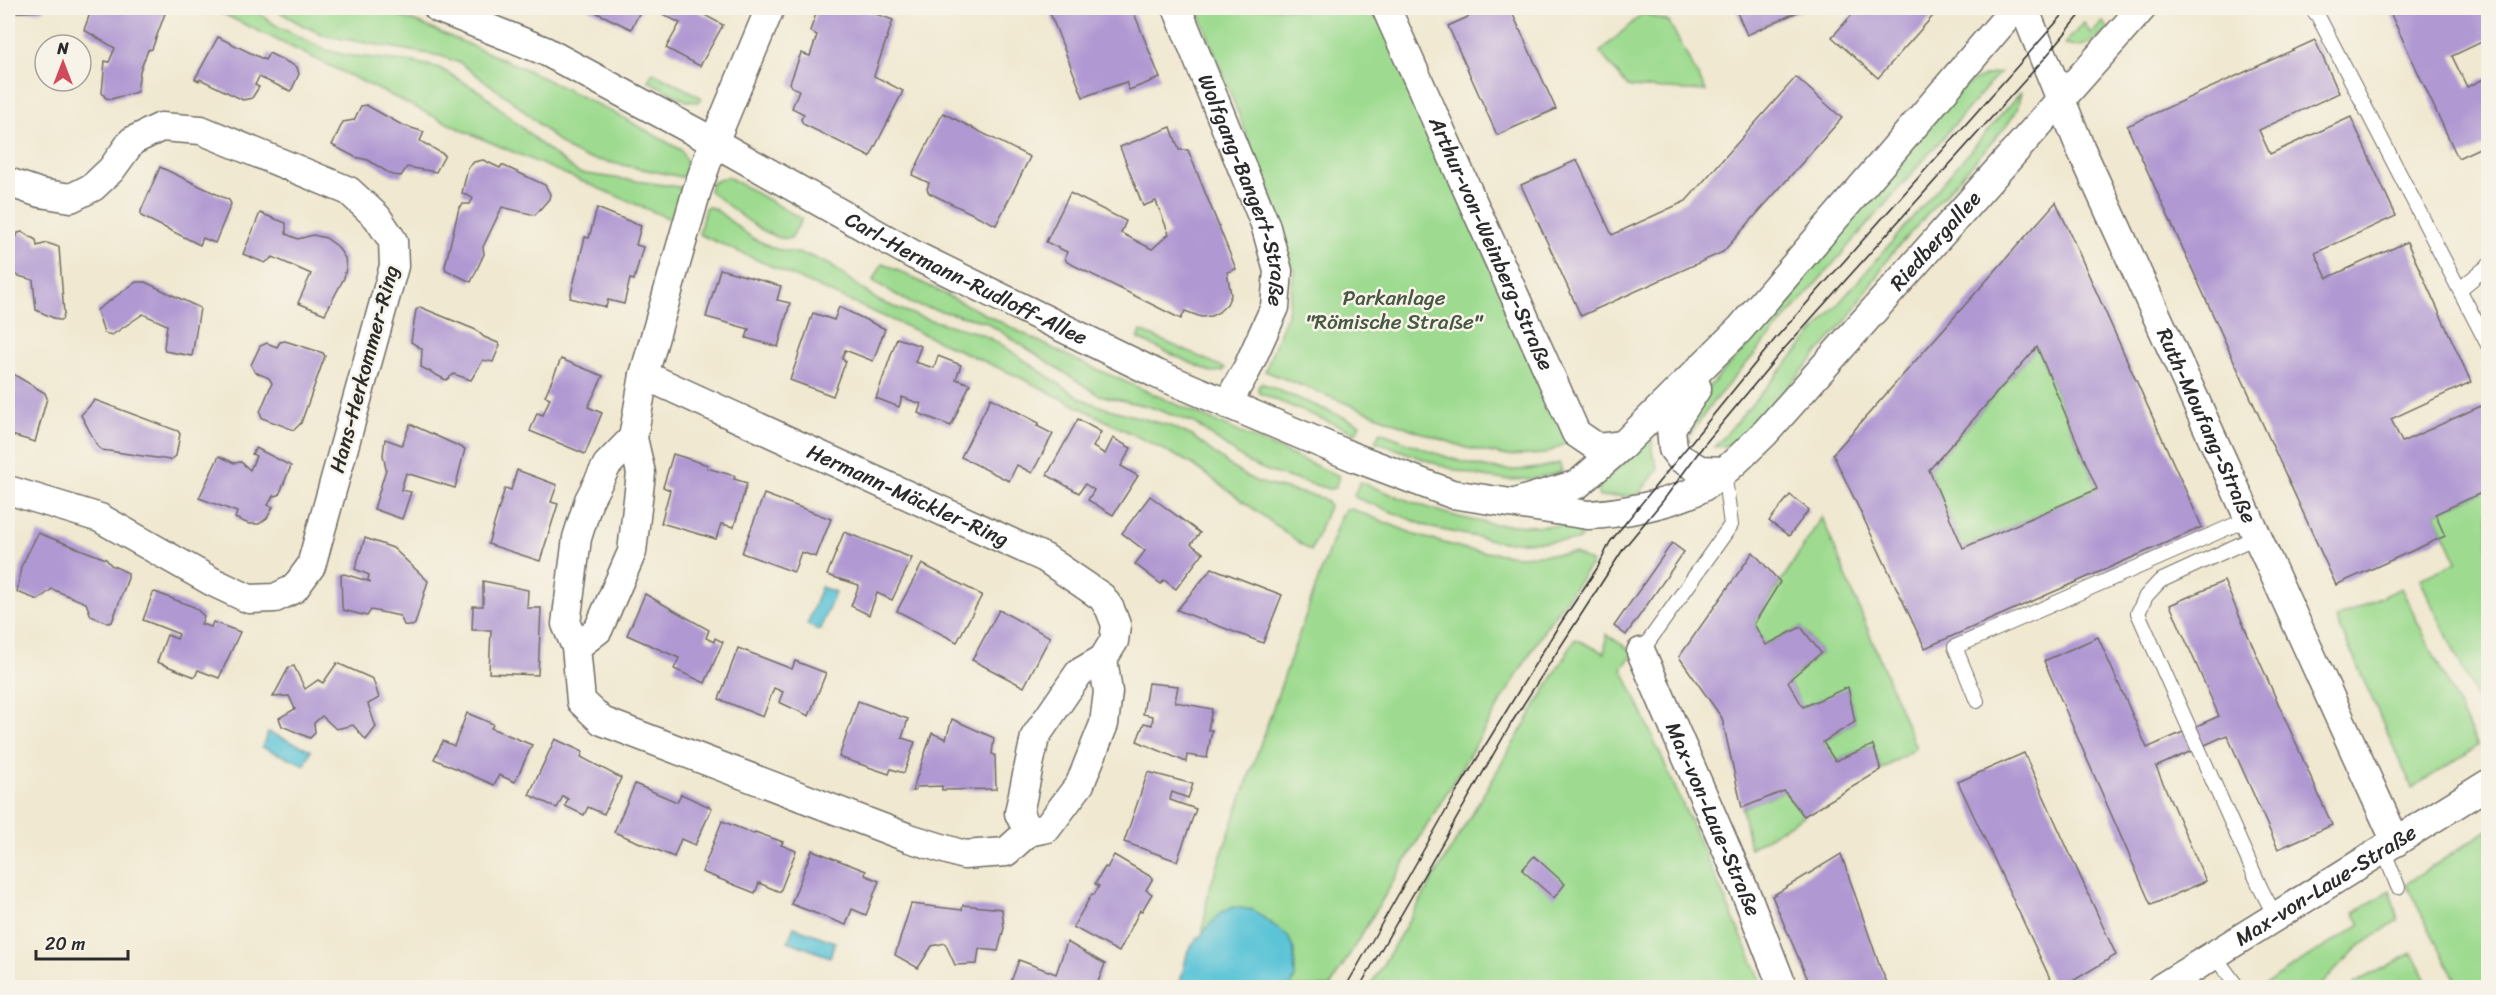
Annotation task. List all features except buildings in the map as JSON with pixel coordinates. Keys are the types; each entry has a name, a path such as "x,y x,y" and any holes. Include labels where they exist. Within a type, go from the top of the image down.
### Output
{"street":[{"name":"Carl-Hermann-Rudloff-Allee","path":"438,8 545,51 714,142 924,260 1157,374 1356,458 1452,494 1514,503"},
{"path":"576,647 598,630 632,552 641,473 633,438 645,375 697,190 714,142 770,8"},
{"name":"Wolfgang-Bangert-Straße","path":"1177,8 1265,224 1278,271 1275,307 1247,369 1227,404"},
{"name":"Arthur-von-Weinberg-Straße","path":"1386,8 1576,433 1598,448 1623,445"},
{"path":"1514,503 1578,483 1623,445 1740,328 2015,8"},
{"name":"Ruth-Moufang-Straße","path":"2024,8 2060,101 2254,527 2390,845"},
{"name":"Riedbergallee","path":"1514,503 1588,515 1609,514 1662,502 1700,489 1724,471 1765,433 2142,8"},
{"name":"Hans-Herkommer-Ring","path":"8,182 40,193 71,198 93,187 111,170 132,141 161,127 201,130 349,191 377,217 393,241 394,266 311,566 294,589 275,598 249,599 213,582 100,518 8,490"},
{"path":"1716,352 1671,428 1673,449 1680,458 1700,470 1724,471"},
{"name":"Hermann-Mäckler-Ring","path":"645,375 1045,558 1102,597 1110,609 1116,625 1114,641 1103,659"},
{"path":"633,438 607,465 589,500 577,538 566,624 576,647 580,701 602,721 898,834 964,855 1006,852 1028,832 1047,828 1080,784 1104,724 1108,692 1103,659 1079,672 1035,736 1019,813 1028,832"},
{"name":"Max-von-Laue-Straße","path":"1641,652 1784,987"},
{"name":"Max-von-Laue-Straße","path":"2161,987 2488,784"}],"lane":[{"path":"2311,8 2318,16 2488,345"},
{"path":"2460,289 2488,266"},
{"path":"1641,652 1731,525 1724,471"},
{"path":"1977,701 1955,647 2254,527"},
{"path":"2254,527 2160,581 2146,596 2138,613 2275,916"},
{"path":"2390,845 2398,887"},
{"path":"2214,954 2238,987"}],"green space":[{"path":"211,8 252,8 277,26 326,50 345,55 413,62 439,68 481,92 549,151 579,173 679,187 683,192 675,221 464,131"},
{"path":"273,8 377,8 421,24 523,68 624,118 681,150 689,167 687,178 583,157 567,149 515,103 460,63 441,56 326,36"},
{"name":"Parkanlage \"Römische Straße\"","path":"1197,8 1377,8 1568,442 1545,454 1508,456 1467,448 1411,429 1265,371 1288,312 1294,271 1279,217"},
{"path":"1643,13 1669,22 1706,91 1628,87 1600,52"},
{"path":"2103,22 2109,29 2094,41 2076,47 2064,44 2084,23 2091,34"},
{"path":"653,72 702,98 698,102 687,101 648,81"},
{"path":"2000,72 1712,403 1690,435 1686,421 1697,400 1785,303 1819,256 1963,87 1984,76"},
{"path":"2021,92 2017,110 2007,125 1889,257 1850,316 1750,431 1731,445 1715,447"},
{"path":"728,177 802,219 791,238 772,235 761,229 709,191 712,182"},
{"path":"705,208 715,209 752,238 776,249 810,256 830,265 879,301 920,317 978,333 999,343 1080,398 1105,408 1170,426 1192,436 1237,471 1257,482 1322,498 1329,506 1311,551 1192,464 1017,376 699,234"},
{"path":"883,263 1076,360 1339,476 1335,488 1329,489 1273,473 1249,463 1194,423 1150,407 1099,395 986,322 912,304 873,281"},
{"path":"1141,331 1225,368 1223,371 1211,372 1138,339"},
{"path":"2037,347 2097,489 1963,548 1929,470"},
{"path":"1261,383 1360,424 1356,433 1259,393 1258,388"},
{"path":"1652,431 1652,452 1658,469 1638,495 1599,497 1594,487 1621,466"},
{"path":"1380,432 1446,457 1490,468 1536,469 1559,463 1562,471 1539,478 1515,480 1467,473 1375,441"},
{"path":"1360,482 1422,506 1471,520 1510,525 1579,525 1581,538 1577,541 1502,542 1432,528 1356,498 1354,495"},
{"path":"2488,490 2488,722 2420,579 2457,562 2435,514"},
{"path":"1346,509 1352,509 1419,536 1469,550 1518,556 1575,553 1592,563 1546,627 1330,987 1290,987 1294,975 1294,962 1288,936 1203,931 1208,893 1341,515"},
{"path":"1822,517 1916,748 1881,770 1873,745 1835,761 1823,742 1855,722 1848,688 1803,707 1788,681 1821,653 1801,627 1766,645 1754,624"},
{"path":"2401,588 2478,746 2412,788 2336,618"},
{"path":"1606,634 1634,653 1622,668 1764,987 1369,988 1575,639 1605,653"},
{"path":"1784,791 1804,816 1750,848 1742,808"},
{"path":"2488,830 2488,987 2459,987 2406,884"},
{"path":"2390,890 2398,920 2357,948 2319,987 2261,987 2361,924 2354,913"},
{"path":"2412,953 2429,987 2354,987 2354,983"}],"water":[{"path":"821,587 835,592 820,630 807,625"},
{"path":"268,732 311,750 305,765 262,747"},
{"path":"1233,907 1253,910 1288,936 1294,950 1295,978 1290,987 1179,987 1188,950 1220,913"},
{"path":"794,927 835,942 830,957 788,941"}],"tram line":[{"path":"1345,988 1456,793 1556,630 1598,567 1610,542 1775,339 2069,8"},
{"path":"1359,988 1512,722 1624,548 1704,445 1783,350 2044,59 2086,8"}]}
